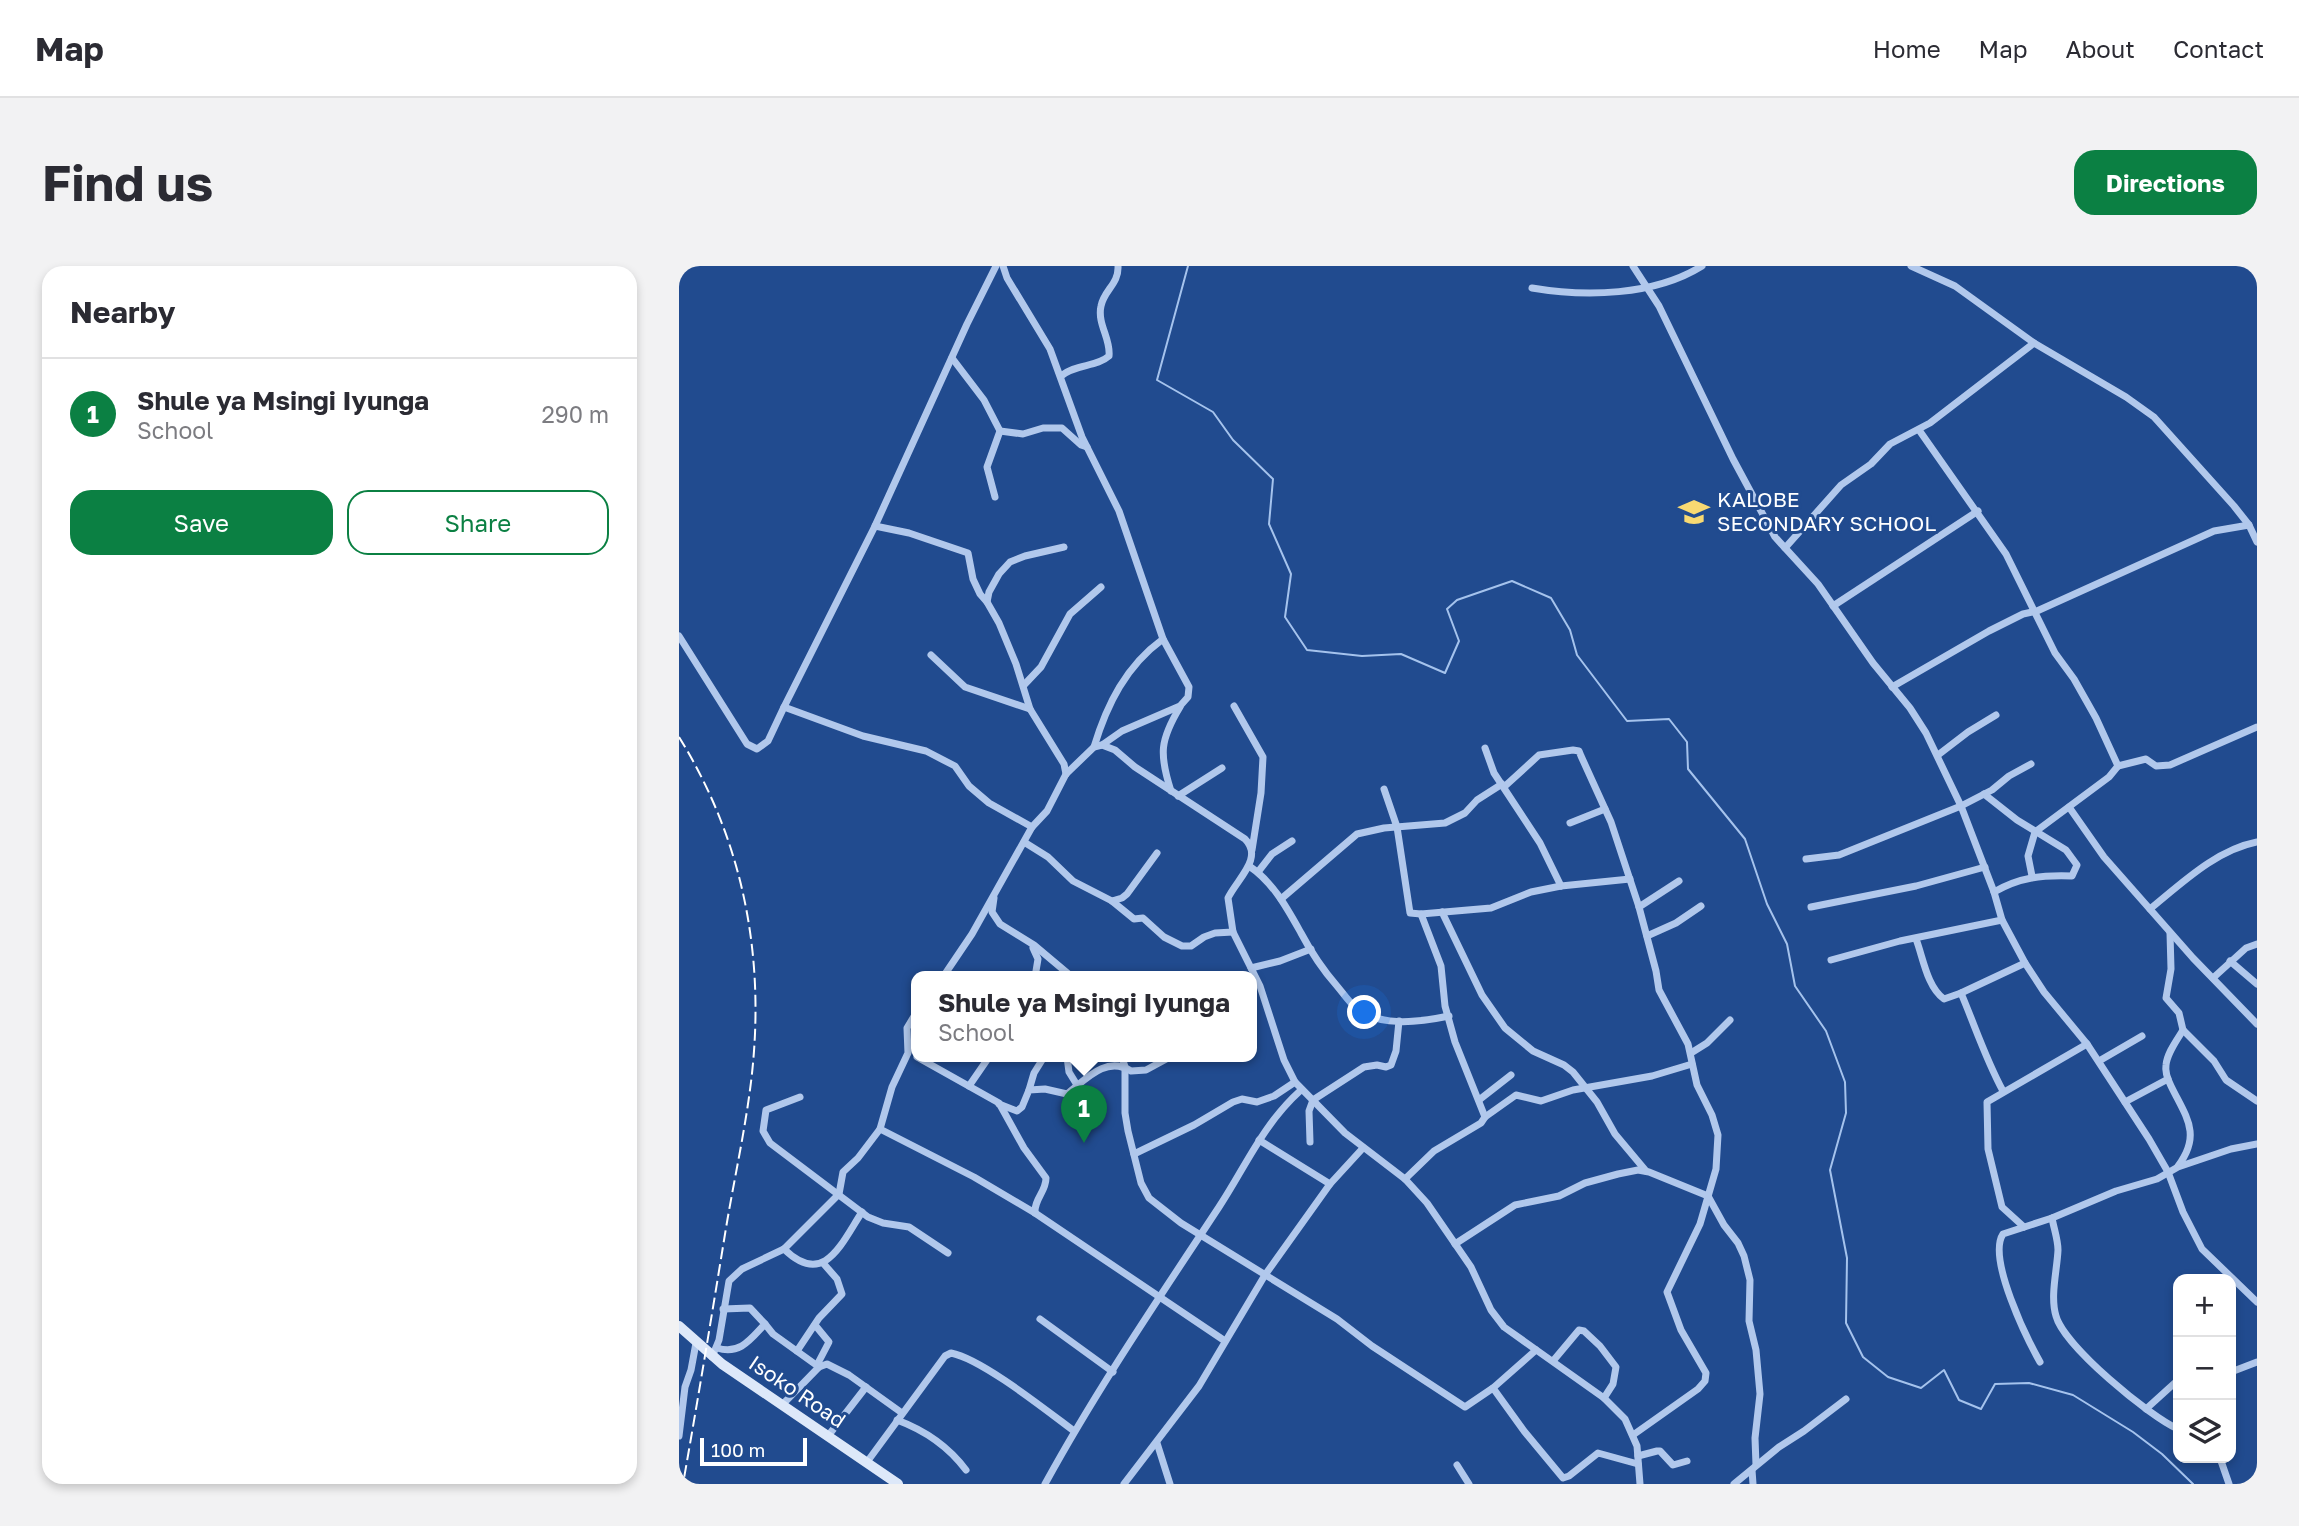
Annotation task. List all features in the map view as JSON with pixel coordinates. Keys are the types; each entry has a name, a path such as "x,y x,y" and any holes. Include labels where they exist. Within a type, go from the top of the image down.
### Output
{"street":[{"path":"679,636 747,744 757,750 768,741 875,526 996,266"},
{"path":"1003,266 1007,278 1042,333 1061,376 1087,447 1119,511 1163,639 1189,687 1188,697 1167,729 1162,754 1163,765 1175,793"},
{"path":"1061,376 1071,369 1109,356 1110,349 1103,330 1101,308 1117,280 1118,266"},
{"path":"1633,266 1647,286 1766,522 1785,548 1812,577 1910,708 1938,755 1985,867 2001,920 2025,963 2044,992 2087,1044 2125,1102 2168,1172 2183,1212 2202,1250 2257,1302"},
{"path":"1532,288 1605,294 1682,276 1702,266"},
{"path":"1911,266 1955,286 2034,343 2126,397 2154,417 2219,488 2249,525 2257,542"},
{"path":"1785,548 1834,491 1871,464 1890,444 1919,430 2034,343"},
{"path":"953,358 983,400 1000,431 987,467 995,497"},
{"path":"1000,431 1023,434 1042,428 1062,428 1087,447"},
{"path":"1919,430 2007,554 2056,653 2096,718 2117,766"},
{"path":"1833,607 1978,511"},
{"path":"1892,687 2024,614 2037,611 2214,531 2249,525"},
{"path":"875,526 909,533 968,553 972,579 999,623 1024,685 1030,709 1064,764 1066,775"},
{"path":"987,602 999,574 1010,562 1064,547"},
{"path":"1024,685 1041,667 1069,614 1101,587"},
{"path":"1098,746 1104,718 1131,668 1163,639"},
{"path":"931,656 965,687 1030,709"},
{"path":"947,971 972,934 1032,827 1047,811 1066,775 1098,746 1122,731 1180,706"},
{"path":"1234,706 1263,757 1261,793 1249,866 1228,898 1233,932 1252,971"},
{"path":"783,707 863,736 926,751 955,766 969,786 989,803 1032,827"},
{"path":"1938,755 1996,715"},
{"path":"2032,876 2028,856 2035,832 2109,777 2117,766 2138,760 2151,761 2156,766 2170,765 2257,727"},
{"path":"1098,746 1115,750 1175,793 1228,826 1248,842 1252,850"},
{"path":"1485,748 1495,773 1540,843 1561,886"},
{"path":"1281,899 1357,834 1452,820 1465,813 1477,800 1503,786 1539,755 1576,750 1581,755 1605,809 1630,879 1659,990 1691,1053 1697,1085 1712,1115 1718,1135 1716,1169 1700,1224 1667,1292 1681,1330 1706,1373 1705,1381 1698,1389 1633,1435"},
{"path":"1806,859 1839,855 1961,806 2031,764"},
{"path":"1175,793 1222,768"},
{"path":"1384,789 1397,827 1410,913 1491,908 1525,893 1561,886 1630,879"},
{"path":"1984,794 2017,821 2066,850 2077,864 2072,876 2032,876 2012,882 1994,892"},
{"path":"2069,807 2104,857 2170,933 2257,1024"},
{"path":"1570,823 1605,809"},
{"path":"1258,872 1272,853 1292,841"},
{"path":"1024,842 1048,857 1073,881 1112,901 1130,917 1143,918 1164,937 1182,946 1191,946 1215,933 1233,932"},
{"path":"2150,909 2218,858 2257,842"},
{"path":"1112,901 1127,894 1157,853"},
{"path":"1249,866 1258,872 1281,899 1324,972 1356,1007 1380,1018 1399,1021 1423,1021 1449,1016"},
{"path":"1811,907 1916,886 1985,867"},
{"path":"1639,907 1679,881"},
{"path":"995,894 992,912 994,918 1064,971"},
{"path":"1647,936 1677,923 1701,906"},
{"path":"1442,912 1482,995 1504,1028 1533,1051 1565,1065 1597,1102 1615,1134 1646,1172"},
{"path":"1421,914 1441,966 1445,1006 1459,1054 1485,1117"},
{"path":"1831,960 2001,920"},
{"path":"2170,933 2171,969 2166,998 2179,1013 2183,1030 2214,1061 2226,1080 2257,1101"},
{"path":"1916,939 1929,978 1937,993 1944,999 2025,963"},
{"path":"1027,942 1035,950 1038,959 1036,971"},
{"path":"2213,978 2246,948 2257,944"},
{"path":"1251,968 1311,949"},
{"path":"2230,961 2257,984"},
{"path":"1257,980 1284,1060 1301,1090 1363,1148 1405,1179 1427,1203 1471,1267 1497,1319 1510,1333 1604,1398 1625,1419 1637,1446 1640,1484"},
{"path":"1257,990 1260,986"},
{"path":"1961,993 1990,1069 2003,1091"},
{"path":"1691,1053 1707,1043 1730,1020"},
{"path":"765,1324 740,1348 715,1352 726,1285 733,1276 784,1249 839,1194 843,1172 858,1158 880,1129 888,1097 908,1053 907,1028 911,1021"},
{"path":"1310,1142 1309,1111 1313,1100 1364,1067 1391,1065 1396,1051 1399,1021"},
{"path":"2178,1167 2190,1144 2192,1133 2189,1121 2168,1079 2166,1065 2183,1030"},
{"path":"2099,1061 2142,1036"},
{"path":"2024,1227 2002,1207 1988,1149 1987,1104 2003,1091 2087,1044"},
{"path":"925,1062 1017,1111 1022,1107 1041,1062"},
{"path":"969,1086 986,1062"},
{"path":"1068,1062 1069,1072 1077,1085"},
{"path":"1123,1062 1125,1113 1141,1183 1149,1198 1181,1223 1337,1319 1463,1407 1466,1408 1493,1388 1536,1350"},
{"path":"1028,1090 1045,1089 1067,1094 1083,1078 1105,1068 1113,1066 1131,1071 1146,1070 1161,1062"},
{"path":"1405,1179 1434,1151 1481,1123 1485,1117 1516,1095 1541,1101 1585,1088 1635,1080 1692,1063"},
{"path":"1479,1100 1511,1075"},
{"path":"2125,1102 2168,1079"},
{"path":"1135,1154 1194,1125 1224,1106 1242,1099 1257,1102 1275,1096 1296,1082"},
{"path":"1045,1484 1074,1432 1276,1113 1301,1090"},
{"path":"800,1097 767,1110 765,1137 778,1150 862,1212 883,1223 909,1227 949,1253"},
{"path":"999,1103 1024,1148 1046,1178 1045,1187 1036,1202 1035,1213"},
{"path":"880,1129 974,1177 1035,1213 1225,1341"},
{"path":"1259,1140 1330,1184"},
{"path":"2040,1362 2017,1319 2004,1275 1999,1247 2003,1234 2157,1179 2178,1167 2256,1142"},
{"path":"1124,1484 1199,1386 1265,1275 1330,1184 1363,1148"},
{"path":"1455,1244 1520,1203 1559,1196 1602,1177 1638,1170 1708,1196 1724,1225 1738,1242 1750,1280 1749,1321 1756,1350 1760,1394 1753,1484"},
{"path":"784,1249 803,1264 810,1266 823,1263 840,1245 862,1212"},
{"path":"2052,1218 2058,1247 2054,1303 2059,1324 2087,1357 2146,1409 2173,1426"},
{"path":"797,1351 842,1294 837,1279 823,1263"},
{"path":"723,1309 750,1308 773,1334 818,1366 827,1364 834,1367 866,1387 899,1417 946,1447 966,1470"},
{"path":"1040,1319 1113,1372"},
{"path":"782,1405 818,1366 829,1342 815,1325"},
{"name":"Isoko Road","path":"679,1326 697,1343 715,1352 782,1405 898,1484"},
{"path":"1553,1361 1579,1331 1584,1331 1616,1367 1613,1384 1604,1398"},
{"path":"679,1436 685,1387 697,1343"},
{"path":"867,1462 945,1356 954,1353 982,1367 1033,1400 1074,1432"},
{"path":"2236,1370 2257,1363"},
{"path":"2146,1409 2173,1385"},
{"path":"828,1436 866,1387"},
{"path":"1493,1388 1563,1478 1598,1453 1638,1464"},
{"path":"1734,1484 1846,1399"},
{"path":"1157,1443 1170,1484"},
{"path":"1638,1455 1657,1451 1673,1465 1687,1461"},
{"path":"2222,1463 2229,1484"},
{"path":"1457,1465 1469,1484"}],"waterway":[{"path":"1188,266 1157,380 1213,412 1233,440 1273,479 1269,524 1291,574 1285,617 1307,650 1362,656 1401,654 1445,673 1459,641 1447,609 1457,600 1512,581 1551,598 1570,630 1577,655 1627,721 1669,719 1687,742 1688,769 1745,839 1767,904 1787,944 1795,986 1826,1031 1845,1082 1846,1113 1830,1170 1847,1258 1846,1323 1863,1357 1888,1377 1921,1388 1944,1370 1959,1400 1981,1409 1995,1384 2029,1383 2073,1395 2133,1432 2162,1454 2193,1484"}],"railway":[{"path":"679,737 720,818 734,860 752,946 755,991 755,1036 749,1100 683,1484"}],"place":[{"name":"KALOBE SECONDARY SCHOOL","path":"1694,512"},
{"name":"Shule ya Msingi Iyunga","path":"1084,1143"}]}
